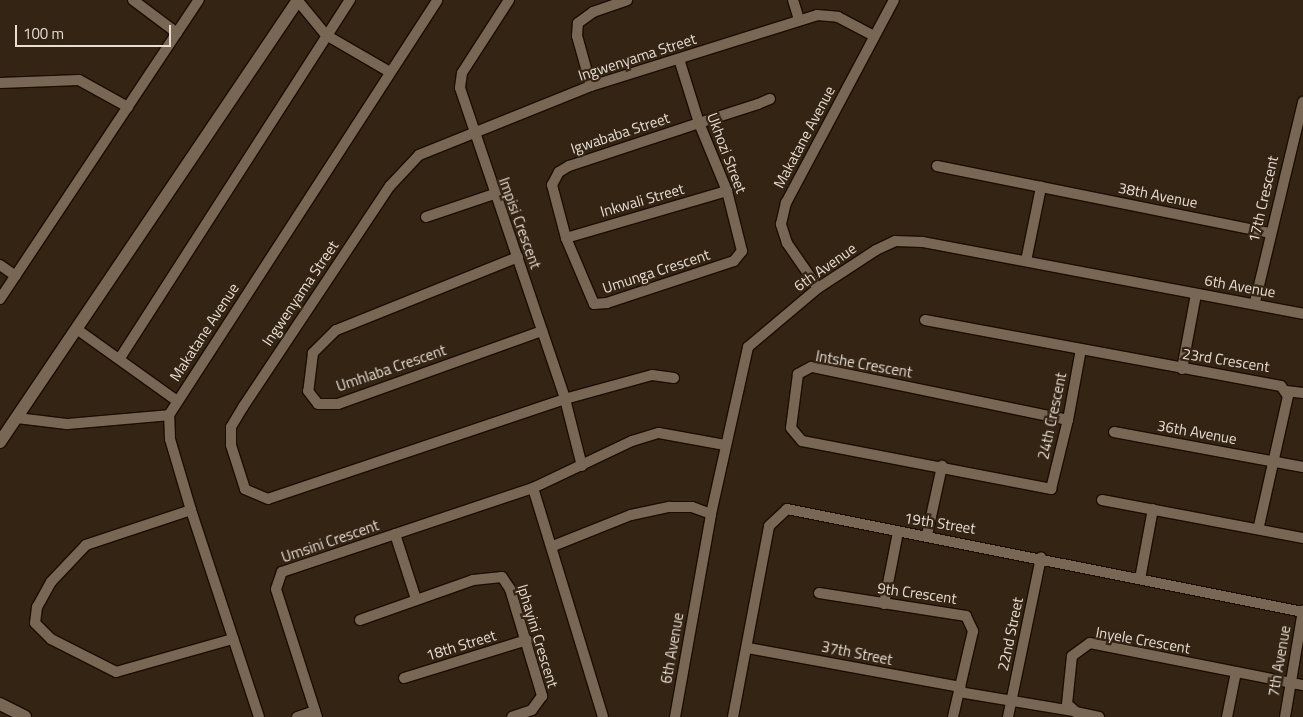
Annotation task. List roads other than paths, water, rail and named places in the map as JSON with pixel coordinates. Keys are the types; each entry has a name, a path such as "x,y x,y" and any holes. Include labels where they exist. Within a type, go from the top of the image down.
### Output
{"main road":[{"path":"0,442 78,330 298,1"},
{"path":"0,704 25,717"}],"street":[{"path":"133,0 178,33"},
{"path":"0,299 199,0"},
{"path":"120,358 350,0"},
{"name":"Makatane Avenue","path":"259,717 191,510 170,439 170,415 177,401 388,71 437,0"},
{"name":"Impisi Crescent","path":"509,0 462,73 460,88 471,133 518,258 565,399 582,466"},
{"path":"591,86 578,23 593,12 627,0"},
{"path":"793,0 799,20"},
{"name":"Makatane Avenue","path":"818,288 787,243 781,224 786,202 894,0"},
{"path":"298,1 326,35 388,71"},
{"name":"Ingwenyama Street","path":"674,378 652,375 565,399 268,499 248,493 235,464 230,436 237,417 394,180 419,156 471,133 591,86 679,60 799,20 828,14 874,36"},
{"name":"Ukhozi Street","path":"679,60 699,123 727,191 741,246 739,258"},
{"path":"0,83 80,80 128,107"},
{"name":"Igwababa Street","path":"554,178 569,166 770,99"},
{"name":"17th Crescent","path":"1255,302 1270,233 1303,102"},
{"name":"38th Avenue","path":"937,166 1270,233"},
{"name":"Umunga Crescent","path":"554,178 566,238 590,299 599,305 739,258"},
{"path":"1026,261 1041,187"},
{"name":"Inkwali Street","path":"566,238 727,191"},
{"path":"426,217 494,194"},
{"name":"6th Avenue","path":"675,717 711,514 748,347 818,288 876,250 902,240 1026,261 1196,294 1255,302 1303,314"},
{"name":"Umhlaba Crescent","path":"518,258 336,330 313,353 307,376 308,391 321,405 338,404 542,331"},
{"path":"0,265 16,276"},
{"path":"1182,369 1196,294"},
{"name":"23rd Crescent","path":"926,320 1182,369 1272,382 1286,391 1303,393"},
{"path":"78,330 120,358 177,401"},
{"name":"24th Crescent","path":"1051,489 1068,420 1081,349"},
{"name":"Intshe Crescent","path":"1051,489 942,466 802,441 791,428 798,374 811,367 1068,420"},
{"path":"1259,526 1274,461 1286,391"},
{"path":"17,418 67,424 170,415"},
{"name":"36th Avenue","path":"1114,432 1303,467"},
{"name":"Umsini Crescent","path":"316,714 276,590 277,579 290,568 533,488 582,466 602,452 659,433 725,446"},
{"path":"927,535 942,466"},
{"path":"533,488 553,546 603,717"},
{"path":"1102,500 1259,526 1303,538"},
{"path":"553,546 631,515 670,507 692,507 711,514"},
{"path":"1140,579 1153,509"},
{"path":"191,510 86,545 51,582 37,607 35,623 51,639 116,672 233,639"},
{"name":"19th Street","path":"733,717 748,648 769,526 780,512 798,510 898,532 927,535 1041,557 1140,579 1303,611"},
{"path":"884,604 898,532"},
{"path":"395,534 416,599"},
{"name":"22nd Street","path":"1008,717 1041,557"},
{"name":"Iphayini Crescent","path":"360,620 416,599 499,575 510,589 527,640 542,699 532,710 512,717"},
{"name":"9th Crescent","path":"819,593 966,616 972,631 953,717"},
{"name":"7th Avenue","path":"1285,717 1303,611"},
{"name":"18th Street","path":"404,678 527,640"},
{"name":"Inyele Crescent","path":"1073,711 1067,704 1072,656 1090,644 1303,685"},
{"name":"37th Street","path":"748,648 1073,711"},
{"path":"1227,717 1236,672"},
{"path":"1073,711 1099,717"},
{"path":"297,717 316,714"}]}
